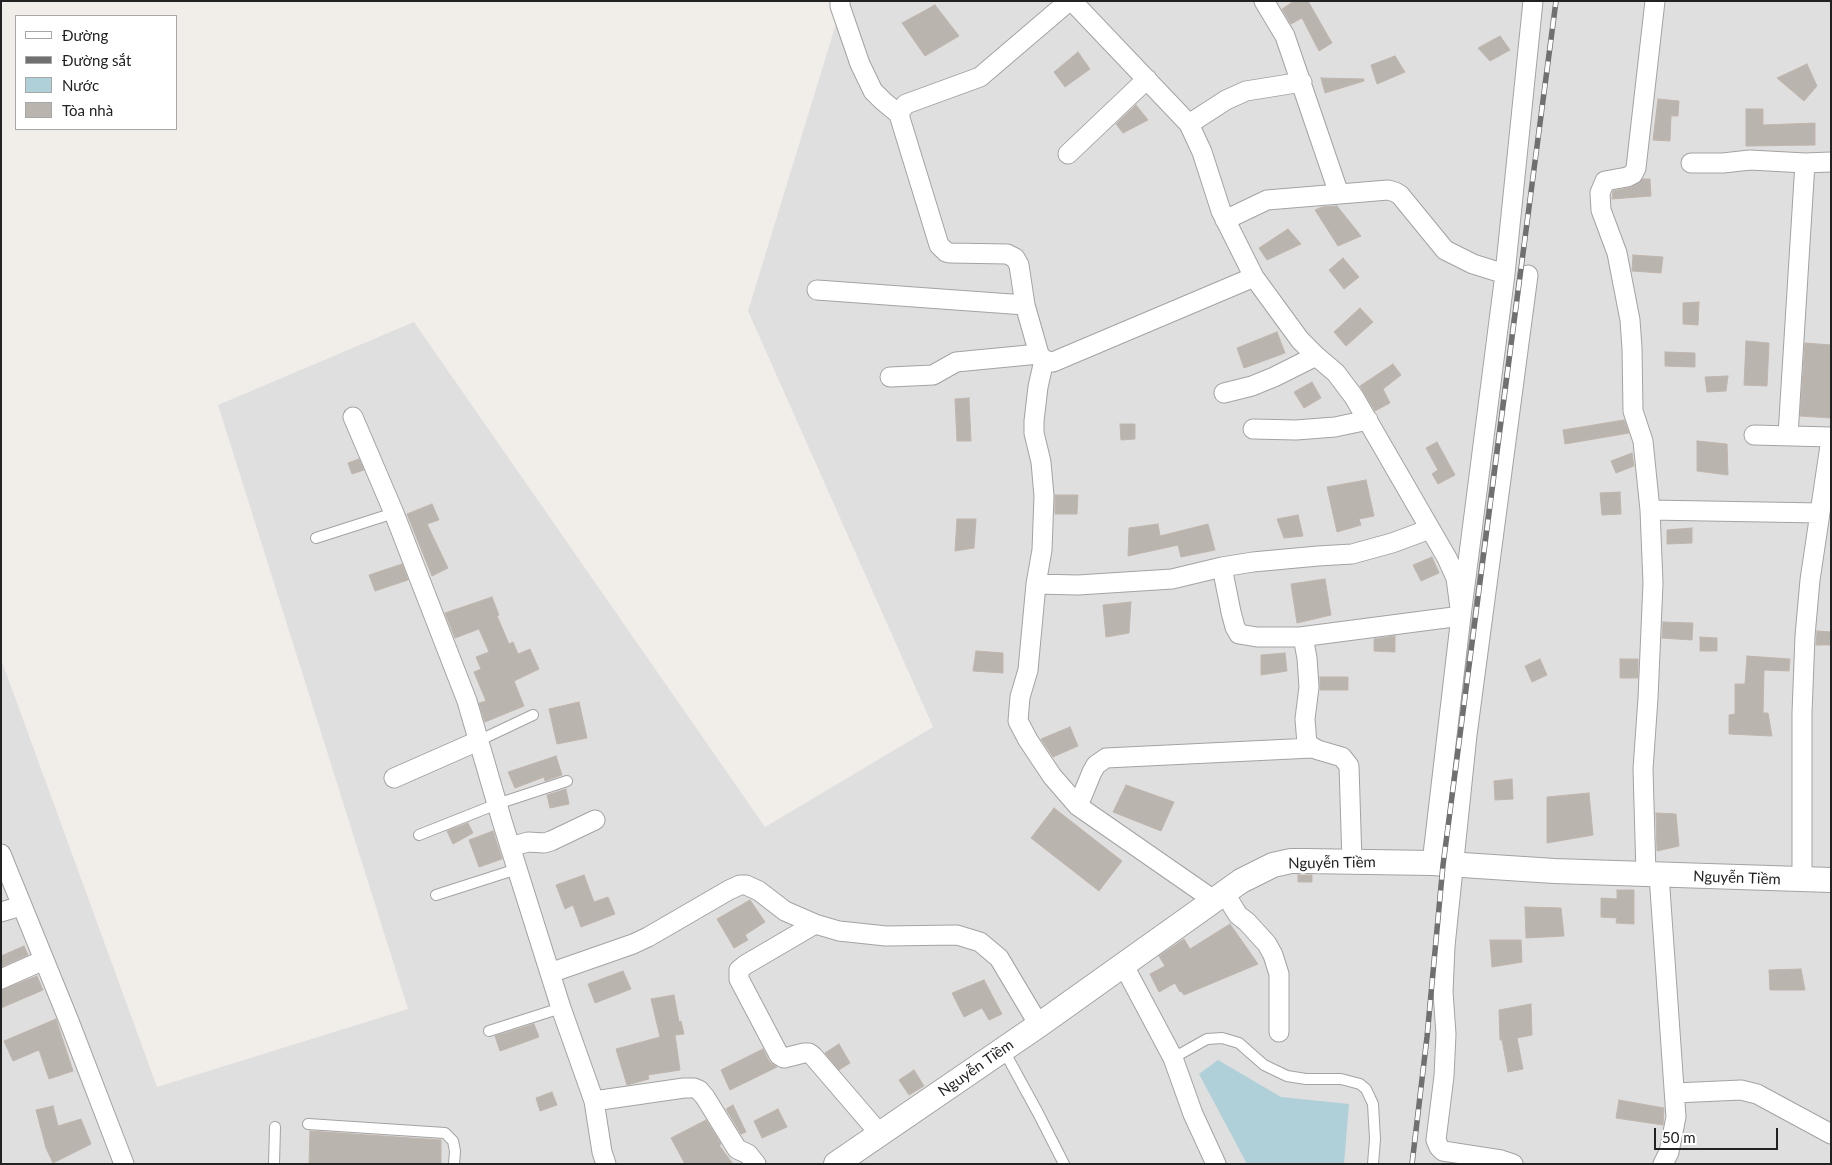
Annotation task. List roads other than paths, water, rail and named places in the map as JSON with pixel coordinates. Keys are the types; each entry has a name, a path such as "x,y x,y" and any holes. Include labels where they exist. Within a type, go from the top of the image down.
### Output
{"street":[{"path":"840,1 840,6 860,64 873,91 900,115 939,245 946,252 950,253 1007,254 1012,256 1018,264 1025,305 1041,357 1034,434 1041,462 1044,496 1042,550 1036,584 1028,670 1020,697 1018,720 1028,740 1052,776 1078,806 1220,898 1247,922 1267,944 1279,974 1279,1032"},
{"path":"900,115 906,104 980,77 1071,1 1189,124 1202,152 1221,211 1254,277 1300,340 1336,373 1368,420 1385,454 1430,529 1456,578 1461,616"},
{"path":"1264,1 1285,36 1339,194"},
{"path":"1655,1 1636,168 1633,174 1627,177 1605,181 1600,193 1601,210 1615,247 1628,305 1632,348 1633,411 1643,440 1650,510 1653,592 1643,769 1676,1117 1669,1152 1663,1164"},
{"path":"1513,1164 1501,1160 1443,1151 1436,1140 1444,1076 1446,1034 1443,992 1445,946 1443,864 1461,616 1505,274 1529,6"},
{"path":"1068,154 1146,79"},
{"path":"1189,124 1226,100 1246,91 1302,82"},
{"path":"1691,163 1723,163 1750,160 1805,163 1831,162"},
{"path":"1788,435 1805,163"},
{"path":"1225,220 1267,200 1388,190 1395,192 1445,250 1474,264 1505,274"},
{"path":"1443,864 1467,735 1528,275"},
{"path":"890,378 934,375 956,362 1041,357 1049,362 1057,362 1254,277"},
{"path":"817,290 1025,305"},
{"path":"1224,392 1252,386 1316,356"},
{"path":"354,417 394,513 467,701 510,847 561,1008 594,1102 602,1152 606,1164"},
{"path":"1253,428 1296,430 1335,427 1368,420"},
{"path":"1754,435 1831,438 1810,580 1805,636 1802,713 1802,880"},
{"path":"1650,510 1820,513"},
{"path":"1036,584 1078,585 1172,579 1222,567 1281,559 1352,554 1392,543 1430,529"},
{"path":"1222,567 1231,612 1239,634 1257,637 1300,637 1461,616"},
{"path":"1300,637 1304,642 1307,658 1308,687 1305,736 1307,744 1312,748"},
{"path":"394,778 478,741"},
{"path":"1078,806 1096,765 1106,758 1312,748 1342,756 1349,766 1352,862"},
{"path":"510,847 528,842 544,843 551,841 595,820"},
{"path":"1,854 69,1021 124,1164"},
{"name":"Nguyễn Tiềm","path":"836,1164 1220,898 1241,881 1273,865 1291,861 1443,864 1652,875 1831,880"},
{"path":"550,973 640,940 728,890 746,884 785,911 839,932 867,936 957,935 980,942 999,958 1039,1024"},
{"path":"1,912 21,906"},
{"path":"815,924 745,965 739,970 740,979 779,1055 784,1058 804,1053 813,1056 880,1134"},
{"path":"1,979 44,960"},
{"path":"1123,964 1172,1058 1193,1114 1216,1164"},
{"path":"594,1102 694,1088 705,1096 737,1149 748,1154 756,1164"},
{"path":"1675,1093 1741,1090 1758,1094 1831,1134"}],"lane":[{"path":"316,538 394,513"},
{"path":"478,741 533,715"},
{"path":"419,835 497,804 567,781"},
{"path":"436,896 517,869"},
{"path":"489,1031 561,1008"},
{"path":"1172,1058 1207,1039 1222,1038 1239,1043 1264,1065 1288,1076 1306,1079 1341,1079 1360,1084 1366,1089 1373,1104 1375,1139 1373,1164"},
{"path":"1003,1049 1064,1164"},
{"path":"308,1124 444,1133 453,1141 455,1151 454,1164"},
{"path":"274,1164 276,1127"}],"water":[{"path":"1218,1060 1281,1097 1349,1104 1344,1164 1247,1164 1199,1074"}],"railway":[{"path":"1412,1164 1427,1037 1443,865 1556,1"}]}
